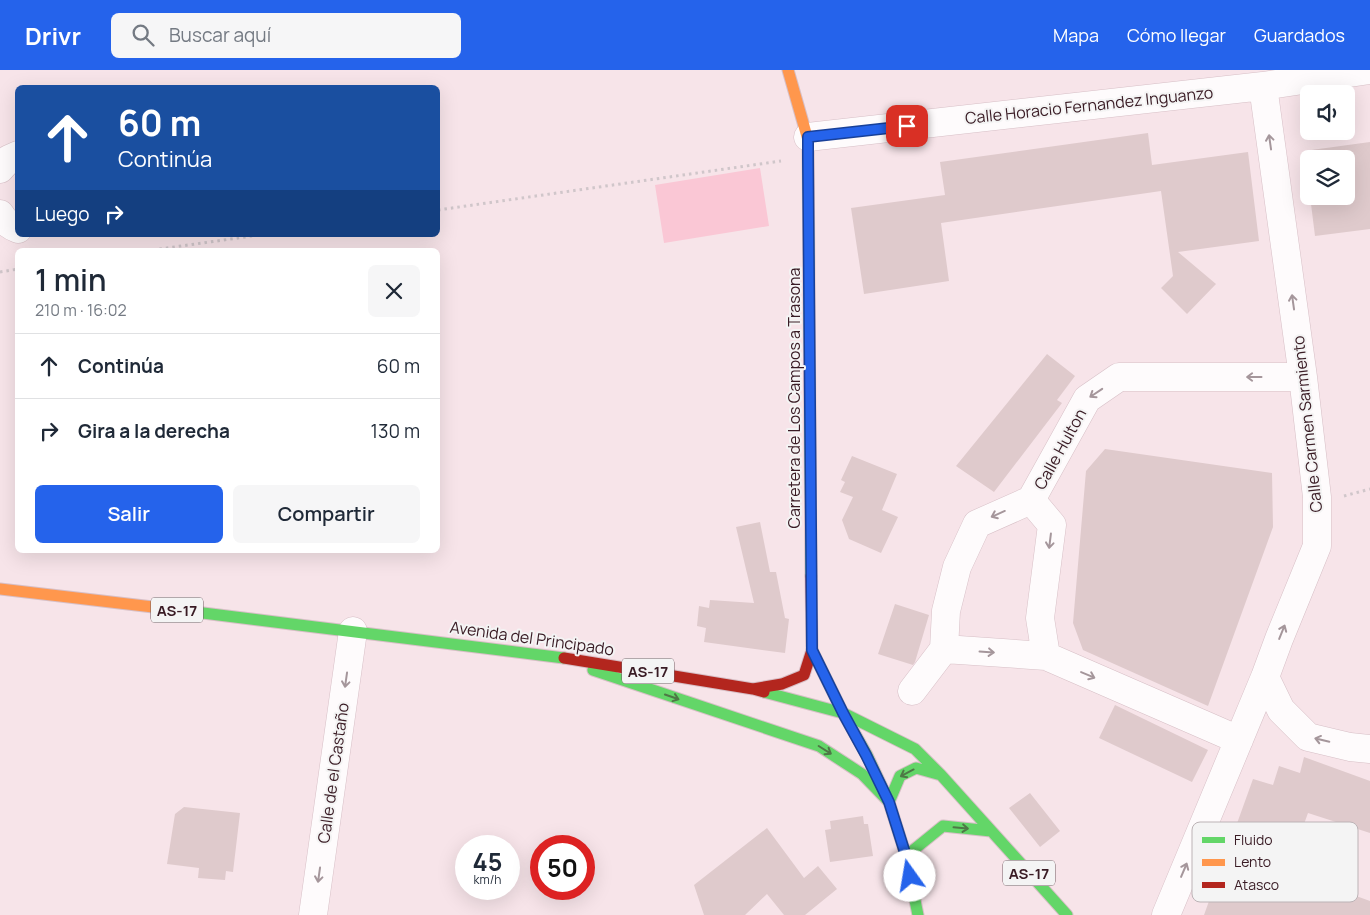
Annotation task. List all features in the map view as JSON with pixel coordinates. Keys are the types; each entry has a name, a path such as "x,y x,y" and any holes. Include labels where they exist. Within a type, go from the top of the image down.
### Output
{"main road":[{"name":"Carretera de Los Campos a Trasona","path":"752,688 782,684 804,675 812,650 808,147 788,70"},
{"name":"Avenida del Principado","path":"0,589 543,654 752,688 843,713 915,749 941,775 1066,915"},
{"path":"812,650 889,802 906,856 918,915"},
{"path":"543,654 819,746 862,774 889,802"},
{"path":"889,802 900,776 916,768 941,775"},
{"path":"906,856 943,826 991,831"}],"street":[{"name":"Calle Horacio Fernandez Inguanzo","path":"808,147 1369,70"},
{"name":"Calle Carmen Sarmiento","path":"1204,822 1317,546 1318,497 1263,86"},
{"path":"0,169 9,159 15,156"},
{"name":"Calle Hulton","path":"944,649 946,611 957,567 977,524 1031,500 1088,399 1119,377 1303,377"},
{"path":"1031,500 1052,525 1040,618 1046,656"},
{"name":"Calle de el Castaño","path":"313,915 353,631"},
{"path":"912,691 944,649 1046,656 1238,740"},
{"path":"1265,677 1281,710 1308,737 1350,747 1370,749"},
{"name":"Calle Carmen Sarmiento","path":"1166,915 1192,852"}],"path":[{"path":"440,210 808,147"},
{"path":"167,248 245,237"},
{"path":"0,272 15,270"}],"shaded area":[{"path":"760,168 769,226 664,243 655,185"}],"building":[{"path":"1148,133 1152,165 1248,152 1259,241 1178,252 1216,284 1187,314 1161,288 1173,276 1161,191 941,223 949,281 864,294 851,208 945,195 940,162"},
{"path":"1370,142 1370,229 1315,236 1311,205 1355,205 1355,150 1311,150"},
{"path":"1047,354 1075,376 1057,400 1062,403 994,492 956,466"},
{"path":"1105,449 1272,473 1273,527 1208,706 1083,650 1073,623 1086,471"},
{"path":"852,456 897,474 882,510 898,517 881,553 849,539 842,520 853,497 840,492 845,482 841,480"},
{"path":"760,522 770,572 776,572 785,618 789,619 785,653 704,642 706,628 697,626 699,606 709,608 710,600 754,603 736,527"},
{"path":"895,604 929,615 913,665 878,654"},
{"path":"1115,705 1208,750 1192,782 1099,738"},
{"path":"1304,757 1370,781 1370,833 1358,829 1358,822 1336,822 1308,813 1305,822 1238,822 1253,779 1273,785 1279,766 1300,773"},
{"path":"1030,793 1060,831 1040,847 1009,808"},
{"path":"184,807 240,813 233,872 226,871 225,880 198,878 199,868 167,864 175,814"},
{"path":"863,816 864,824 868,824 873,856 830,862 825,830 831,829 830,821"},
{"path":"767,828 804,878 818,866 837,889 805,915 784,915 767,894 745,915 704,915 694,885"},
{"path":"1358,897 1370,901 1370,915 1204,915 1209,902 1358,902"}],"traffic: fast":[{"path":"808,140 811,576"},
{"path":"187,611 564,658"},
{"path":"812,650 843,713 867,755 889,802 906,856 918,915"},
{"path":"593,670 819,746 862,774 889,802"},
{"path":"764,692 843,713 915,749 941,775 1067,915"},
{"path":"889,802 900,776 916,768 941,775"},
{"path":"906,856 943,826 991,831"}],"traffic: slow":[{"path":"788,70 808,140"},
{"path":"0,589 187,611"}],"traffic: jam":[{"path":"753,689 782,684 804,675 812,650 811,576"},
{"path":"564,658 764,692"}],"route":[{"path":"907,126 808,137 808,158 812,650 889,802 906,856 910,876"}]}
